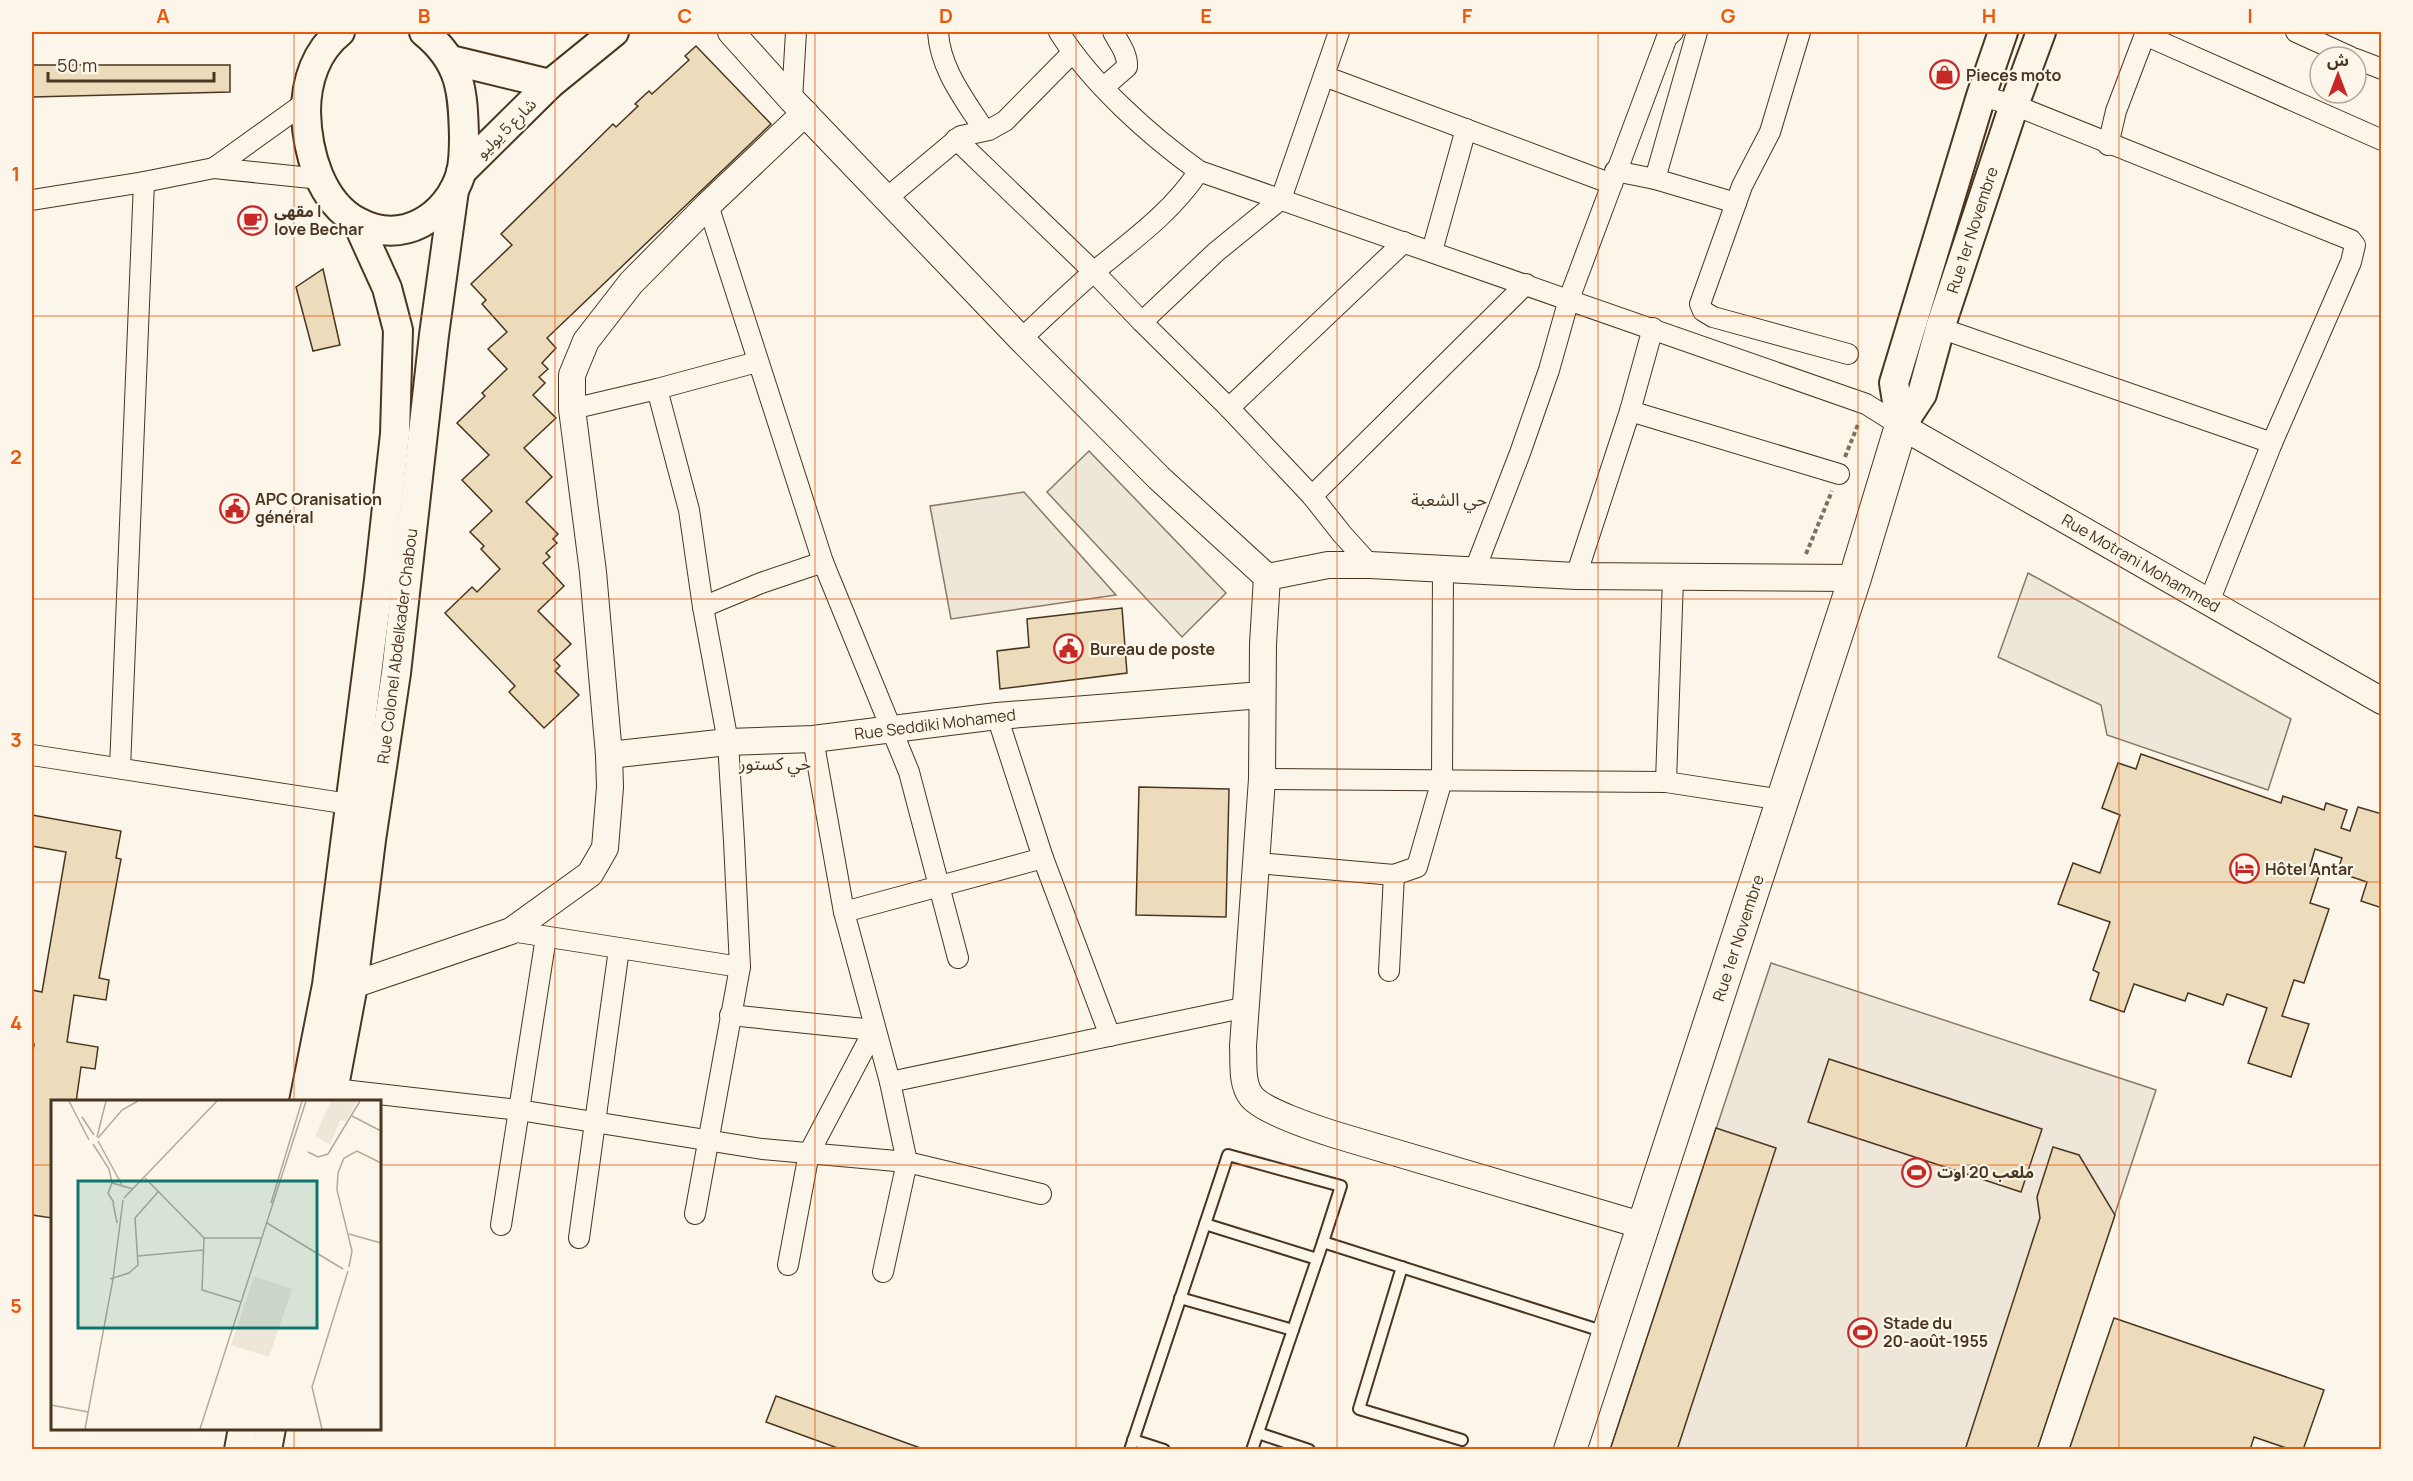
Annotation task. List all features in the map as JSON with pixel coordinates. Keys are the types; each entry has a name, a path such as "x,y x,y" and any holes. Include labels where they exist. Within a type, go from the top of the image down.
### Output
{"main road":[{"path":"340,32 327,42 316,62 308,85 306,102 309,148 321,179 337,204 357,222"},
{"name":"شارع 5 يوليو","path":"357,222 376,229 396,230 416,227 437,214 457,181 550,84 614,32"},
{"name":"Rue 1er Novembre","path":"1901,426 1894,382 2003,32"},
{"name":"Rue 1er Novembre","path":"1570,1449 1855,578 1901,426 1922,394 1940,328 2014,105 2041,32"},
{"name":"شارع 5 يوليو","path":"437,42 550,84"},
{"name":"Rue Colonel Abdelkader Chabou","path":"304,1100 340,985 371,840 396,674 434,335 457,181 465,151 463,100 437,42"},
{"name":"Rue Colonel Abdelkader Chabou","path":"332,1095 349,804 379,580 395,434 399,361 398,330 387,288 357,222"},
{"path":"239,1449 243,1430"},
{"path":"267,1449 271,1430"}],"street":[{"path":"730,32 798,107 1021,339 1159,478 1267,577 1262,695 1262,778 1243,1046 1245,1081 1251,1097 1291,1120 1335,1136 1644,1226"},
{"path":"340,985 511,931 590,874 605,848 610,787 609,755 593,572 573,410 572,375 586,340 631,283 708,205 798,107 796,32"},
{"path":"938,32 945,67 984,130"},
{"path":"1059,32 1072,52 1104,87 1166,148 1199,171 1866,404 1901,426"},
{"path":"1104,87 1127,67 1124,50 1113,32"},
{"path":"1142,322 1216,252 1281,199 1340,32"},
{"path":"1800,32 1770,132 1742,186 1700,304 1703,311 1713,316 1848,354"},
{"path":"2296,32 2325,45"},
{"path":"1474,572 1524,442 1569,299 1666,37 1685,33 1654,179"},
{"path":"2108,145 2116,111 2145,33 2382,141"},
{"path":"887,198 961,135 995,128 1005,121 1072,52"},
{"path":"1323,76 1466,129 1613,177 1654,179 1736,203"},
{"path":"1982,96 2014,105 2108,145 2351,240 2355,245 2351,262 2272,443 2209,602"},
{"path":"214,168 306,102"},
{"path":"1432,251 1466,129"},
{"path":"956,139 1094,272 1229,408 1312,496 1370,565"},
{"path":"32,200 214,168 321,179"},
{"path":"1021,339 1094,272 1164,214 1186,190 1199,171"},
{"path":"120,768 144,182"},
{"path":"708,205 823,562 909,772 958,958"},
{"path":"1229,408 1404,242"},
{"path":"1312,496 1526,284"},
{"path":"1576,576 1630,411 1653,328"},
{"path":"1940,328 2272,443"},
{"path":"573,410 757,362"},
{"path":"657,389 689,510 703,607 728,742 740,967 695,1214"},
{"path":"1630,411 1839,474"},
{"name":"Rue Motrani Mohammed","path":"1901,426 2382,701"},
{"path":"703,607 760,583 823,562"},
{"path":"1267,577 1328,565 1370,565 1576,576 1855,578"},
{"path":"1257,863 1394,875 1417,867 1442,780 1443,570"},
{"path":"1666,782 1673,578"},
{"name":"Rue Seddiki Mohamed","path":"609,755 728,742 813,739 997,716 1262,695"},
{"path":"997,716 1043,858 1110,1036"},
{"path":"813,739 844,912 874,1030 890,1082 907,1162 883,1272"},
{"path":"32,755 349,804"},
{"path":"1262,778 1666,782 1783,800"},
{"path":"844,912 1043,858"},
{"path":"1389,971 1394,875"},
{"path":"511,931 740,967"},
{"path":"501,1225 546,938"},
{"path":"579,1238 619,949"},
{"path":"890,1082 1247,1007"},
{"path":"730,1015 874,1030"},
{"path":"788,1265 809,1153 874,1030"},
{"path":"332,1095 519,1110 709,1141 907,1162 1041,1194"}],"lane":[{"path":"1164,1449 1131,1445 1228,1155 1341,1186 1252,1449"},
{"path":"1204,1224 1317,1259"},
{"path":"1323,1242 1608,1334"},
{"path":"1402,1267 1359,1409 1462,1440"},
{"path":"1180,1298 1293,1330"},
{"path":"1258,1433 1309,1449"}],"shaded area":[{"path":"1089,451 1226,593 1182,637 1047,492"},
{"path":"1024,492 1116,595 951,619 930,506"},
{"path":"2028,573 2291,719 2268,790 2107,735 2101,705 1998,657"},
{"name":"ملعب 20 اوت","path":"1771,963 2156,1090 2037,1449 1610,1450"}],"building":[{"path":"696,46 771,124 547,338 556,348 542,363 548,369 539,377 545,383 533,395 556,418 524,448 552,477 526,502 558,534 553,539 557,543 546,553 550,557 543,563 564,586 538,611 571,644 554,660 560,666 555,671 579,695 544,728 509,692 515,686 445,613 472,587 477,592 500,569 481,549 484,546 470,532 492,511 462,480 489,455 457,423 485,396 482,393 507,369 488,349 507,332 482,304 486,300 471,284 512,245 501,234 613,124 616,127 638,106 635,104 649,91 652,94 689,60 685,56"},
{"path":"32,65 230,65 230,92 32,97"},
{"path":"323,269 340,345 313,351 296,287"},
{"name":"Bureau de poste","path":"1122,608 1127,673 1000,689 997,651 1029,647 1027,619"},
{"path":"2141,754 2281,803 2283,796 2324,810 2326,803 2347,810 2341,828 2350,831 2358,807 2382,814 2382,908 2361,901 2367,882 2337,872 2342,858 2315,849 2310,866 2321,869 2310,903 2329,909 2304,983 2294,980 2282,1016 2309,1024 2291,1077 2248,1063 2267,1008 2227,994 2223,1005 2188,993 2185,1001 2134,984 2124,1012 2090,1000 2099,973 2093,970 2110,922 2058,904 2073,863 2100,873 2120,815 2102,808 2118,763 2136,769"},
{"path":"1139,787 1229,789 1226,917 1136,915"},
{"path":"32,815 121,831 116,858 121,859 99,978 109,980 106,1000 74,995 67,1042 98,1047 95,1069 81,1067 76,1100 51,1100 51,1218 32,1215 32,1060 34,1044 32,1044 32,990 42,992 66,852 32,846"},
{"path":"1829,1059 2042,1129 2021,1192 1808,1122"},
{"path":"1716,1128 1776,1148 1677,1450 1610,1450"},
{"path":"2053,1147 2079,1155 2115,1215 2037,1450 1965,1450 2040,1218 2037,1197"},
{"path":"2114,1318 2324,1390 2303,1450 2292,1450 2254,1437 2250,1450 2069,1450"},
{"path":"776,1396 926,1450 843,1450 766,1422"}],"place":[{"name":"Pieces moto","path":"1945,75"},
{"name":"مقهى I love Bechar","path":"253,220"},
{"name":"APC Oranisation général","path":"234,508"},
{"name":"Bureau de poste","path":"1069,649"},
{"name":"Hôtel Antar","path":"2244,869"},
{"name":"ملعب 20 اوت","path":"1916,1172"},
{"name":"Stade du 20-août-1955","path":"1862,1332"}],"district":[{"name":"حي الشعبة","path":"1449,499"},
{"name":"حي كستور","path":"775,763"}]}
